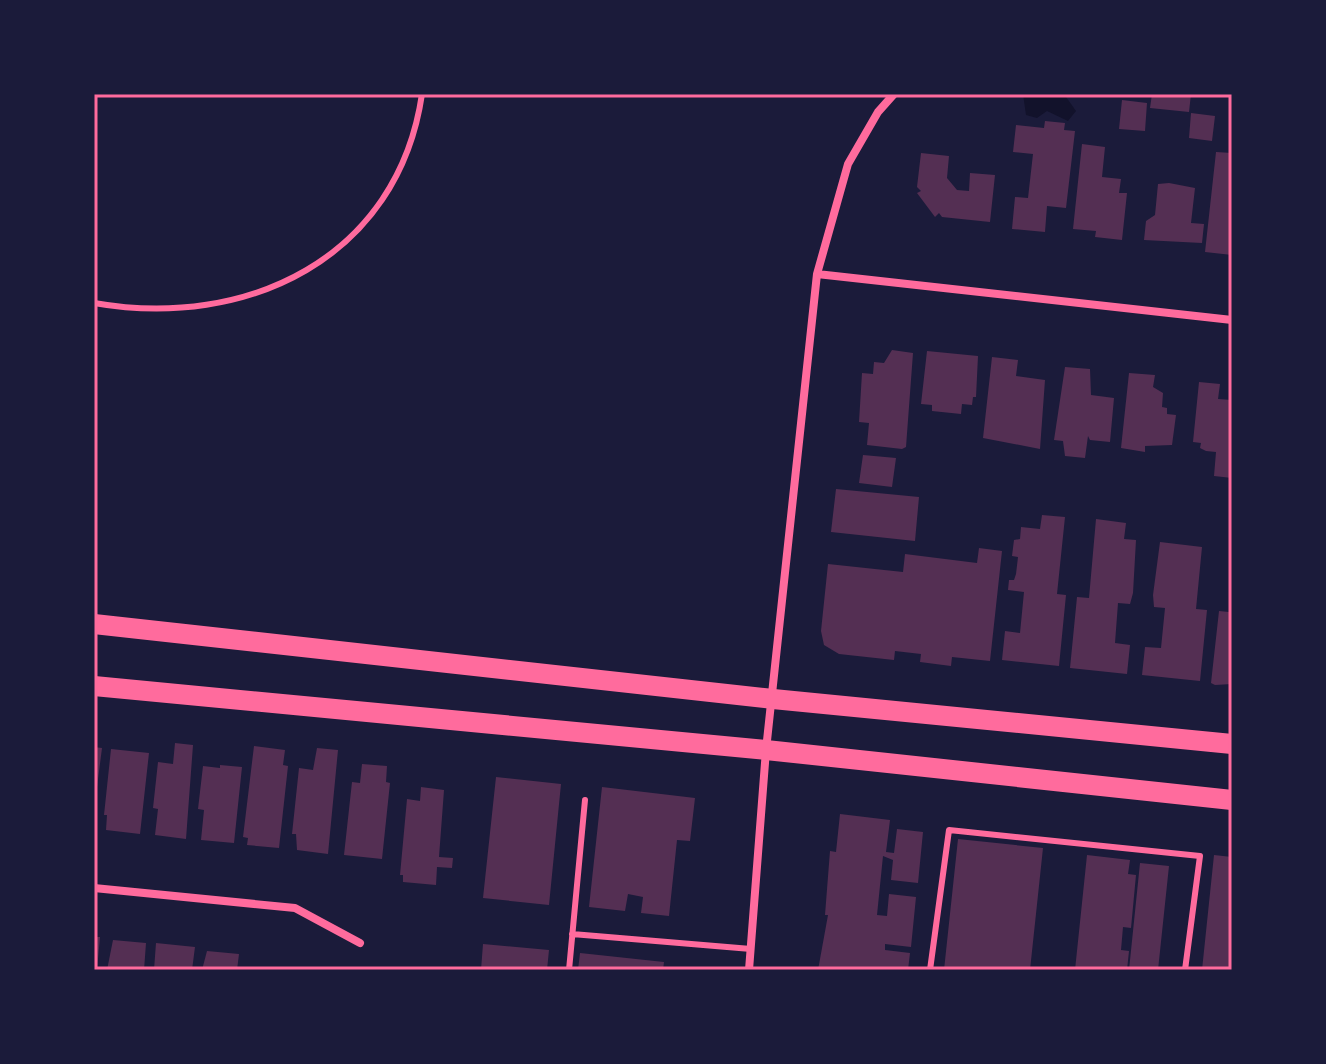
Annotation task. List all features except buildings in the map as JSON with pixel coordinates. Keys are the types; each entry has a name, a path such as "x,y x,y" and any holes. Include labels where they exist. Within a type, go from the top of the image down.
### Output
{"main road":[{"path":"94,624 773,699 1232,744"},
{"path":"94,686 766,750 1232,800"}],"street":[{"path":"749,970 766,750 817,274 848,164 878,112 894,94"},
{"path":"817,274 1232,320"},
{"path":"94,888 295,908 360,943"}],"lane":[{"path":"94,303 115,307 212,306 282,285 342,248 392,187 419,117 422,94"},
{"path":"569,970 585,800"},
{"path":"930,970 949,830 1200,856 1185,970"},
{"path":"572,934 751,949"}],"shaded area":[{"path":"1023,94 1064,94 1076,111 1068,121 1047,111 1037,118 1026,115"}]}
